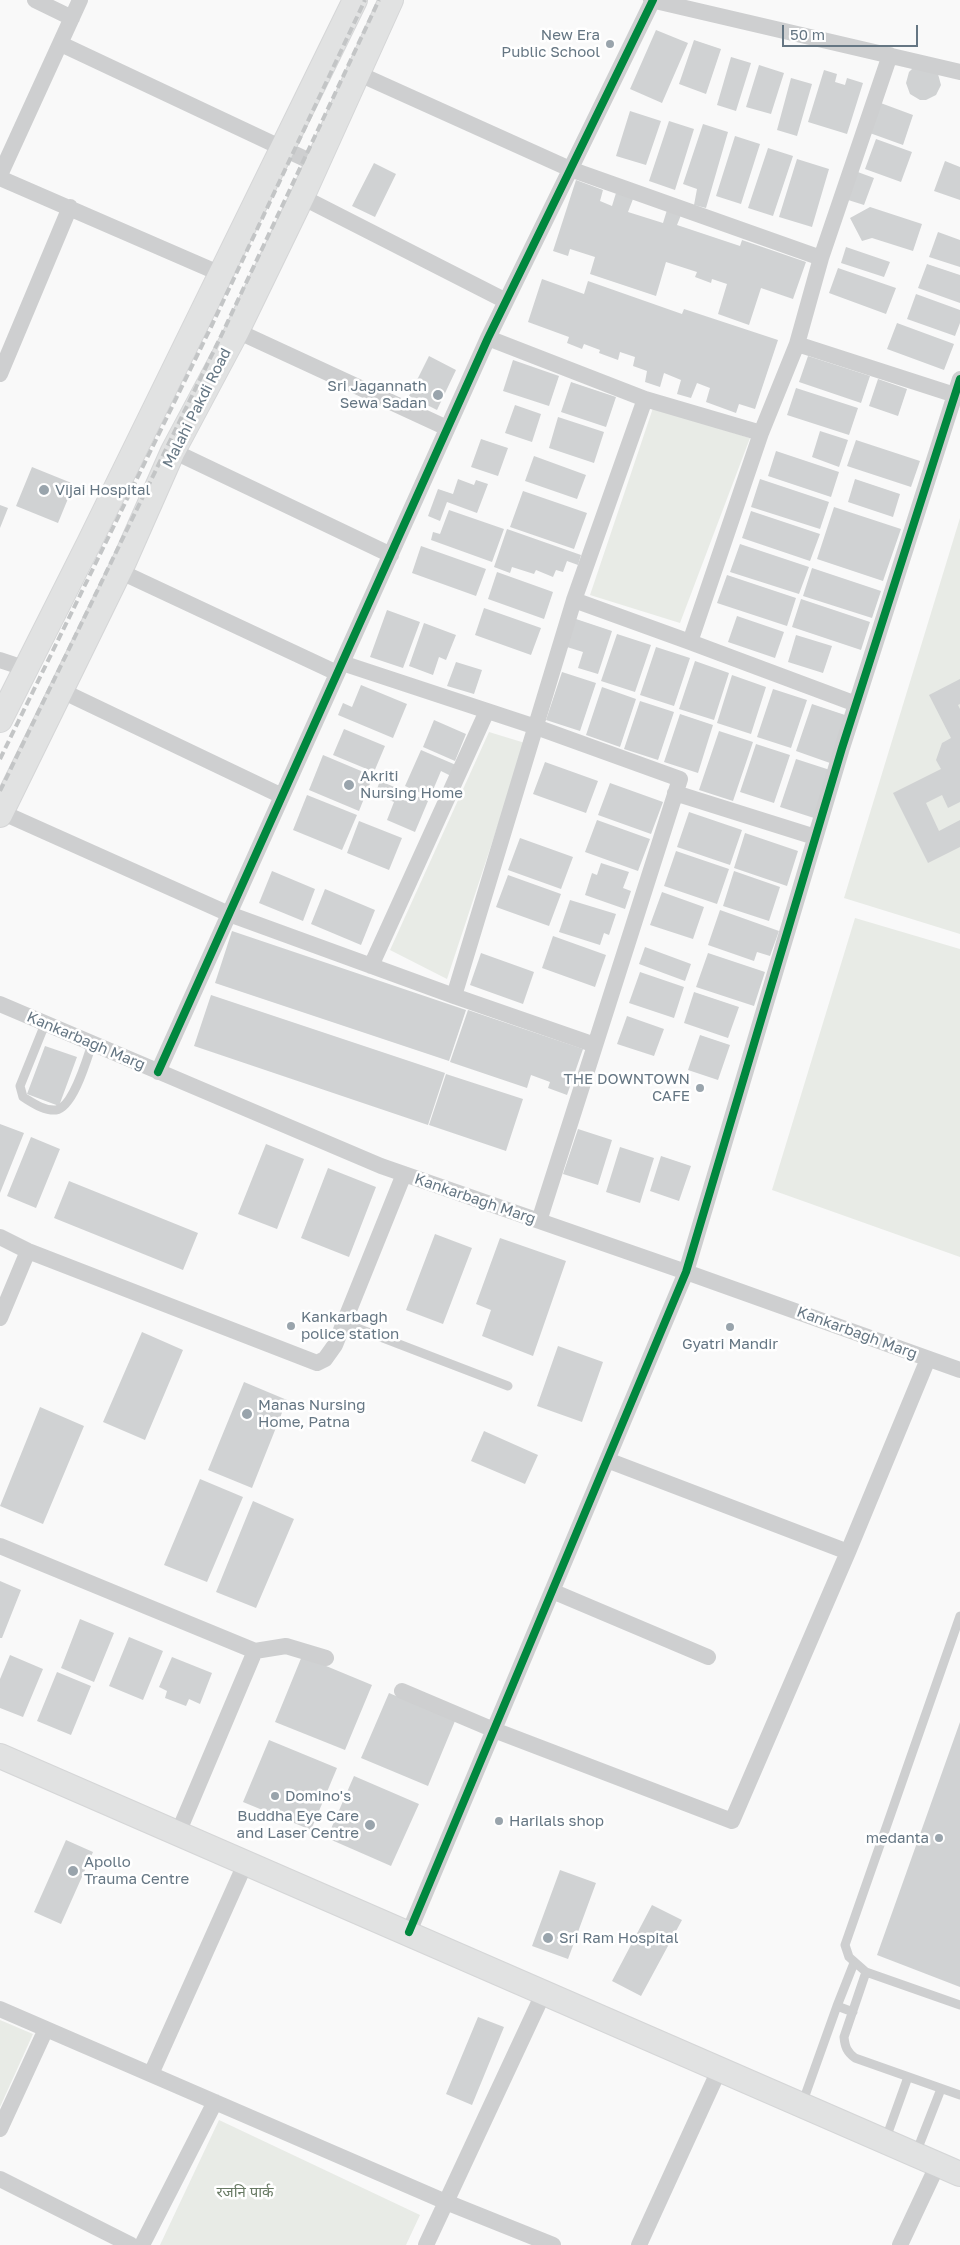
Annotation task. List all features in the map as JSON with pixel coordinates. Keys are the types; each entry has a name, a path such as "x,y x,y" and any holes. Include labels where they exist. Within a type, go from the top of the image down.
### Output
{"main road":[{"path":"0,720 24,668 94,534 356,0"},
{"name":"Malahi Pakdi Road","path":"1,814 119,571 173,451 237,331 302,197 391,0"},
{"path":"336,40 361,63"},
{"path":"0,1756 409,1932 960,2174"}],"street":[{"path":"35,0 72,18"},
{"path":"80,0 0,176 222,274"},
{"path":"158,1072 488,338 652,0 960,72"},
{"path":"61,44 316,164"},
{"path":"690,642 760,433 797,344 821,258 890,55"},
{"path":"361,63 570,169 821,258"},
{"path":"302,197 506,300"},
{"path":"0,374 70,207"},
{"path":"237,331 447,428"},
{"path":"488,338 645,400 760,433"},
{"path":"409,1932 686,1272 815,837 958,387 797,344"},
{"path":"454,996 574,600 645,400"},
{"path":"173,451 390,555"},
{"path":"119,571 340,668 487,711 680,779 539,1221"},
{"path":"574,600 856,704"},
{"path":"0,660 24,668"},
{"path":"60,690 282,796"},
{"path":"371,966 487,711"},
{"path":"675,793 815,837"},
{"path":"1,814 229,914 595,1045"},
{"name":"Kankarbagh Marg","path":"0,1004 381,1166 960,1370"},
{"path":"0,1237 28,1251 317,1363 330,1354 404,1174"},
{"path":"0,1318 28,1251"},
{"path":"402,1692 494,1730 732,1821 848,1552 928,1358"},
{"path":"607,1460 848,1552"},
{"path":"0,1546 255,1651 286,1646 326,1658"},
{"path":"552,1592 708,1657"},
{"path":"178,1833 255,1651"},
{"path":"151,2074 246,1862"},
{"path":"426,2245 544,1992"},
{"path":"0,2009 446,2202 553,2245"},
{"path":"0,2129 46,2029"},
{"path":"639,2245 720,2068"},
{"path":"142,2245 215,2102"},
{"path":"900,2245 938,2164"},
{"path":"0,2179 131,2245"}],"lane":[{"path":"45,1024 20,1086 23,1097 40,1107 56,1110 67,1104 92,1044"},
{"path":"344,1323 508,1386"},
{"path":"960,1616 845,1945 849,1957 866,1972 960,2005"},
{"path":"802,2104 854,1963"},
{"path":"866,1972 844,2037 844,2046 848,2052 855,2058 960,2095"},
{"path":"838,2006 852,2012"},
{"path":"885,2141 908,2077"},
{"path":"916,2155 941,2088"}],"green space":[{"path":"653,408 750,438 680,623 590,595"},
{"path":"960,518 960,934 844,898"},
{"path":"489,732 525,743 447,979 390,950"},
{"path":"855,918 960,949 960,1257 772,1190"},
{"path":"0,2020 33,2034 0,2107"},
{"name":"रजनि पार्क","path":"219,2120 420,2215 406,2245 160,2245"}],"building":[{"path":"656,30 688,43 662,103 630,89"},
{"path":"694,40 721,49 706,94 679,84"},
{"path":"731,57 751,63 736,111 717,105"},
{"path":"759,65 784,73 771,114 746,107"},
{"path":"913,68 938,74 941,85 936,95 926,100 920,100 910,94 906,83 909,72"},
{"path":"824,70 837,74 835,82 845,85 847,78 863,83 847,134 808,122"},
{"path":"791,78 812,84 797,136 777,130"},
{"path":"878,102 913,115 903,145 867,132"},
{"path":"630,111 661,121 646,165 616,156"},
{"path":"669,121 694,129 675,190 649,181"},
{"path":"703,124 728,132 706,208 694,205 697,189 683,184"},
{"path":"735,136 760,144 741,204 716,196"},
{"path":"876,139 912,152 901,182 865,169"},
{"path":"768,148 793,156 773,216 748,208"},
{"path":"797,159 829,169 812,227 779,217"},
{"path":"945,161 960,167 960,200 934,191"},
{"path":"374,163 396,174 375,217 352,206"},
{"path":"855,171 874,178 864,205 845,199"},
{"path":"576,180 603,190 600,201 612,206 616,193 633,199 628,212 663,223 667,210 681,215 677,225 740,246 742,240 806,262 793,299 761,288 749,325 718,314 727,284 712,279 711,283 695,277 697,272 666,262 656,296 590,274 595,257 570,249 568,256 553,251"},
{"path":"870,207 922,224 913,251 872,238 862,241 850,218"},
{"path":"938,232 960,240 960,267 929,257"},
{"path":"846,247 890,262 884,277 841,263"},
{"path":"927,264 960,275 960,303 918,288"},
{"path":"838,268 896,288 886,314 829,293"},
{"path":"542,279 584,294 588,281 682,314 684,309 778,340 755,409 739,404 736,413 706,402 710,388 697,383 691,398 677,394 681,380 664,373 660,387 645,382 647,371 633,366 635,357 620,352 618,360 599,353 600,350 584,344 582,349 567,343 569,337 528,322"},
{"path":"916,294 960,310 960,323 955,336 907,319"},
{"path":"897,323 954,344 944,370 887,349"},
{"path":"429,356 456,370 437,410 409,396"},
{"path":"808,356 870,376 861,403 799,382"},
{"path":"513,360 559,376 549,406 503,391"},
{"path":"878,379 907,389 898,416 869,406"},
{"path":"571,382 616,397 606,427 561,412"},
{"path":"796,388 858,408 849,435 787,415"},
{"path":"515,405 541,414 532,442 505,433"},
{"path":"558,417 604,432 594,463 549,448"},
{"path":"820,431 848,440 839,467 812,457"},
{"path":"481,439 508,448 498,476 471,467"},
{"path":"856,440 920,461 911,487 847,466"},
{"path":"776,451 839,472 831,497 768,476"},
{"path":"534,456 586,475 577,499 525,481"},
{"path":"32,467 74,484 58,523 16,506"},
{"path":"458,479 474,485 476,480 488,484 477,513 447,502 440,521 428,516 438,489 453,494"},
{"path":"760,479 829,502 820,529 751,507"},
{"path":"855,479 900,494 893,517 848,502"},
{"path":"523,491 587,513 574,549 510,527"},
{"path":"0,505 8,508 0,528"},
{"path":"834,507 901,529 883,581 817,559"},
{"path":"449,510 504,529 492,562 431,540 433,532 440,534"},
{"path":"751,511 820,534 810,561 742,538"},
{"path":"507,529 581,555 578,565 567,561 563,572 556,570 553,577 536,570 534,574 512,567 510,573 494,567"},
{"path":"740,544 809,567 799,594 730,572"},
{"path":"421,546 486,569 476,596 412,573"},
{"path":"812,568 881,591 872,618 803,596"},
{"path":"497,572 553,592 544,619 488,599"},
{"path":"727,575 796,598 787,626 717,603"},
{"path":"801,599 870,622 861,650 792,627"},
{"path":"484,608 541,628 531,655 475,635"},
{"path":"387,610 420,622 403,668 370,657"},
{"path":"737,616 784,632 775,658 728,642"},
{"path":"576,619 612,631 598,674 578,668 583,652 567,647"},
{"path":"424,623 456,635 446,660 439,657 433,675 409,666"},
{"path":"617,634 651,645 635,692 601,681"},
{"path":"796,635 832,646 823,673 788,662"},
{"path":"656,647 690,658 674,706 640,695"},
{"path":"695,661 729,673 714,720 679,709"},
{"path":"456,662 482,670 474,694 447,686"},
{"path":"562,672 596,683 580,731 546,720"},
{"path":"732,675 766,687 751,734 717,723"},
{"path":"960,679 960,704 958,705 960,709 960,802 948,808 942,795 926,803 939,831 960,820 960,847 928,863 893,793 941,769 936,760 942,743 951,738 929,695"},
{"path":"361,685 407,704 393,738 338,715 343,703 352,707"},
{"path":"602,687 636,699 620,747 586,735"},
{"path":"773,689 807,700 791,748 757,737"},
{"path":"640,701 674,712 658,760 624,749"},
{"path":"812,704 845,715 830,763 796,751"},
{"path":"680,714 713,725 698,773 664,762"},
{"path":"434,720 466,734 455,761 423,747"},
{"path":"344,729 385,746 374,772 333,755"},
{"path":"719,731 753,742 733,801 699,790"},
{"path":"756,744 790,755 774,803 740,792"},
{"path":"421,750 456,765 451,776 441,771 430,797 405,786"},
{"path":"323,755 373,776 359,811 309,790"},
{"path":"796,759 830,770 814,818 780,807"},
{"path":"545,762 598,781 586,813 533,794"},
{"path":"380,781 428,801 415,832 387,820 394,802 375,794"},
{"path":"610,783 663,802 651,834 598,815"},
{"path":"307,795 357,815 342,850 293,830"},
{"path":"689,812 742,830 730,865 677,847"},
{"path":"597,820 650,839 638,871 585,852"},
{"path":"359,821 402,838 389,870 347,853"},
{"path":"745,833 798,851 787,886 734,868"},
{"path":"520,838 573,857 561,889 508,870"},
{"path":"676,851 729,869 717,904 664,886"},
{"path":"601,863 629,872 623,888 631,891 625,909 585,895 592,873 597,875"},
{"path":"272,871 315,889 303,921 259,903"},
{"path":"734,871 780,887 769,921 723,906"},
{"path":"508,875 561,894 549,926 496,907"},
{"path":"325,889 375,910 361,945 311,924"},
{"path":"662,892 704,907 693,939 650,925"},
{"path":"570,900 616,914 609,935 604,933 600,945 559,932"},
{"path":"720,910 779,931 770,956 757,952 754,961 708,945"},
{"path":"232,931 466,1010 449,1061 215,983"},
{"path":"553,936 606,955 595,987 542,968"},
{"path":"645,947 691,964 685,981 639,964"},
{"path":"481,953 534,972 523,1004 470,985"},
{"path":"708,953 765,972 754,1006 696,987"},
{"path":"640,972 684,987 674,1018 629,1003"},
{"path":"694,992 739,1007 728,1038 684,1023"},
{"path":"211,995 445,1073 428,1125 194,1046"},
{"path":"468,1010 583,1049 567,1095 548,1088 550,1082 531,1075 527,1088 450,1062"},
{"path":"627,1016 664,1029 654,1056 617,1044"},
{"path":"700,1035 730,1045 718,1080 688,1070"},
{"path":"45,1046 77,1057 59,1106 27,1094"},
{"path":"446,1074 523,1099 506,1151 429,1125"},
{"path":"0,1124 24,1133 0,1193"},
{"path":"578,1129 612,1140 598,1185 563,1174"},
{"path":"31,1137 60,1149 36,1208 7,1196"},
{"path":"266,1144 304,1159 277,1229 238,1214"},
{"path":"620,1147 654,1158 640,1203 606,1192"},
{"path":"661,1156 691,1166 679,1201 650,1191"},
{"path":"328,1168 376,1187 349,1257 301,1238"},
{"path":"69,1181 198,1233 183,1270 54,1218"},
{"path":"435,1234 472,1248 443,1324 406,1310"},
{"path":"500,1238 566,1261 533,1356 482,1336 491,1310 476,1304"},
{"path":"142,1332 183,1350 145,1440 103,1422"},
{"path":"558,1346 603,1362 582,1422 537,1406"},
{"path":"244,1382 287,1400 252,1488 208,1470"},
{"path":"40,1407 84,1426 43,1524 0,1506"},
{"path":"484,1431 538,1455 525,1484 471,1461"},
{"path":"200,1479 243,1497 207,1582 164,1565"},
{"path":"253,1501 294,1519 256,1608 216,1592"},
{"path":"0,1581 21,1590 2,1638 0,1638"},
{"path":"80,1619 114,1633 94,1682 61,1668"},
{"path":"129,1637 163,1651 143,1700 109,1686"},
{"path":"10,1655 43,1669 23,1717 0,1708 0,1679"},
{"path":"302,1656 372,1685 345,1750 275,1722"},
{"path":"172,1657 212,1673 200,1704 189,1699 186,1706 165,1698 167,1691 159,1687"},
{"path":"57,1672 91,1686 71,1735 37,1721"},
{"path":"389,1693 455,1721 428,1786 361,1758"},
{"name":"medanta","path":"960,1722 960,1987 877,1955"},
{"path":"269,1740 337,1768 311,1830 243,1802"},
{"path":"354,1776 419,1804 391,1866 327,1838"},
{"path":"66,1840 93,1852 61,1924 34,1912"},
{"path":"560,1870 596,1883 568,1959 532,1946"},
{"path":"652,1905 682,1920 641,1996 612,1981"},
{"path":"478,2017 504,2027 472,2105 446,2094"}],"railway":[{"path":"0,759 211,327 365,0"},
{"path":"0,791 222,334 379,0"}],"cycle path":[{"path":"158,1072 488,338 653,0"},
{"path":"409,1932 686,1272 842,748 960,379"}],"place":[{"name":"New Era Public School","path":"610,44"},
{"name":"Sri Jagannath Sewa Sadan","path":"438,395"},
{"name":"Vijai Hospital","path":"44,490"},
{"name":"Akriti Nursing Home","path":"349,785"},
{"name":"THE DOWNTOWN CAFE","path":"700,1088"},
{"name":"Kankarbagh police station","path":"291,1326"},
{"name":"Gyatri Mandir","path":"730,1327"},
{"name":"Manas Nursing Home, Patna","path":"247,1414"},
{"name":"Domino's","path":"275,1796"},
{"name":"Harilals shop","path":"499,1821"},
{"name":"Buddha Eye Care and Laser Centre","path":"370,1825"},
{"name":"medanta","path":"939,1838"},
{"name":"Apollo Trauma Centre","path":"73,1871"},
{"name":"Sri Ram Hospital","path":"548,1938"}]}
